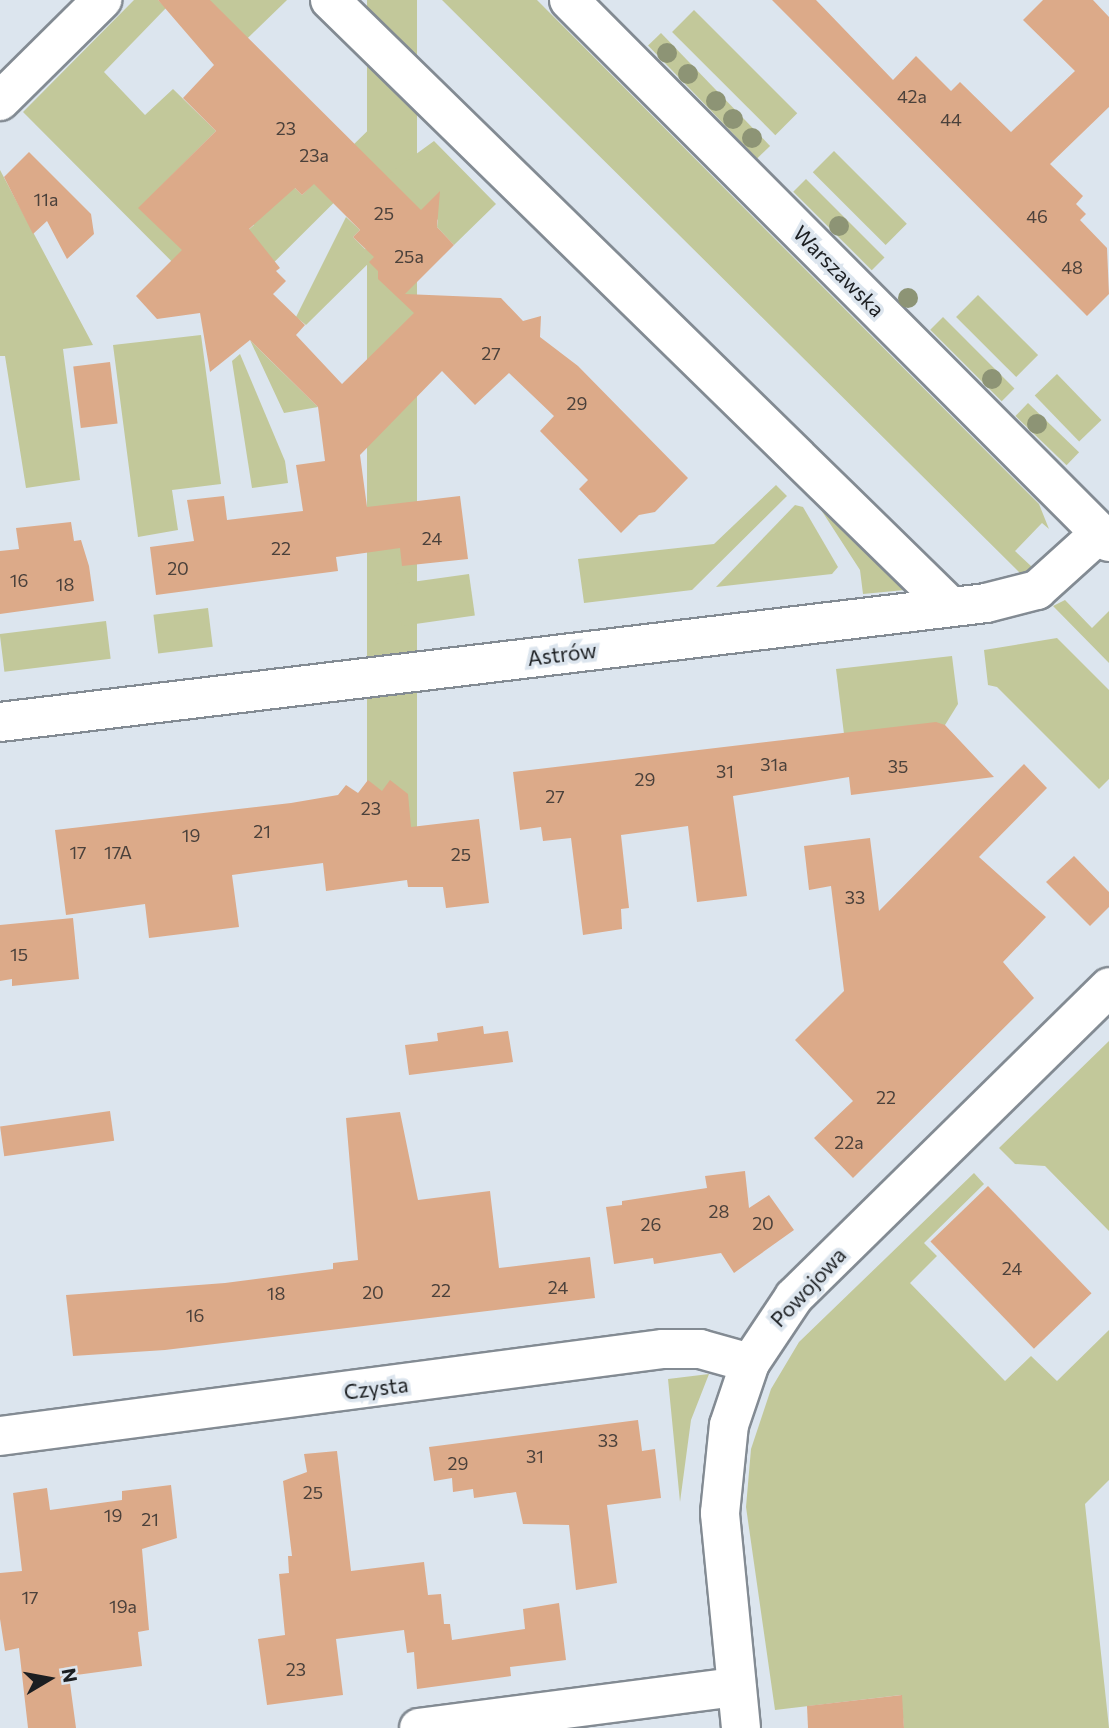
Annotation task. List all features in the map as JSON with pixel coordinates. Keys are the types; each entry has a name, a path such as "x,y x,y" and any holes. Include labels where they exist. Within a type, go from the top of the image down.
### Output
{"street":[{"path":"0,101 102,0"},
{"path":"330,0 951,607"},
{"name":"Warszawska","path":"569,0 1105,538"},
{"name":"Astrów","path":"0,722 951,607 1037,590 1105,538"},
{"name":"Powojowa","path":"741,1728 720,1513 729,1424 750,1363 794,1297 1109,987"},
{"name":"Czysta","path":"0,1436 663,1349 699,1349 750,1363"},
{"path":"419,1728 736,1686"}],"green space":[{"path":"134,0 158,0 166,8 104,72 145,115 173,89 216,131 139,208 238,239 254,225 236,207 274,167 302,195 396,103 415,122 223,313 23,112"},
{"path":"210,0 287,0 217,68"},
{"path":"367,0 417,0 417,828 367,828"},
{"path":"442,0 537,0 1039,504 1049,529 1042,523 1015,551 1032,567 1021,574"},
{"path":"694,10 797,113 775,135 672,32"},
{"path":"661,33 770,146 757,158 648,46"},
{"path":"434,141 496,204 454,245 437,227 438,220 431,213 424,214 386,176"},
{"path":"834,151 907,224 886,245 813,172"},
{"path":"0,170 93,345 63,349 80,480 26,488 5,356 0,356"},
{"path":"806,179 884,257 872,270 793,192"},
{"path":"346,217 360,230 353,237 365,249 381,251 306,325 296,317"},
{"path":"978,295 1038,355 1016,377 956,317"},
{"path":"943,317 1014,388 1002,401 930,330"},
{"path":"201,335 221,484 172,490 178,530 138,537 113,345"},
{"path":"250,340 270,360 318,407 284,413"},
{"path":"240,354 285,461 288,483 252,488 232,361"},
{"path":"1057,374 1101,420 1079,442 1035,396"},
{"path":"1028,403 1079,452 1067,465 1015,416"},
{"path":"742,429 915,589 863,594 860,570 816,502"},
{"path":"776,485 787,496 692,590 584,603 578,559 714,544"},
{"path":"795,505 803,507 838,567 832,574 716,587"},
{"path":"469,574 475,616 402,626 396,584"},
{"path":"1065,600 1092,628 1109,611 1109,663 1053,606"},
{"path":"208,608 213,647 158,653 153,615"},
{"path":"106,621 111,659 4,672 0,634"},
{"path":"1057,638 1109,690 1109,779 1099,789 997,687 988,685 984,650"},
{"path":"952,656 958,704 945,725 844,734 836,669"},
{"path":"1109,1041 1109,1231 1045,1166 1015,1164 999,1148"},
{"path":"974,1173 984,1184 924,1243 937,1256 910,1283 1005,1381 1031,1356 1057,1381 1109,1330 1109,1480 1085,1504 1109,1728 904,1728 901,1695 775,1710 746,1507 751,1449 771,1389 799,1342"},
{"path":"709,1374 691,1420 680,1502 668,1379"}],"building":[{"path":"158,0 210,0 421,210 440,191 437,227 454,245 405,294 501,298 523,321 541,316 540,337 578,366 688,478 655,512 639,515 621,533 579,489 588,480 540,431 554,416 509,373 475,405 442,371 360,455 367,507 460,496 468,559 402,566 400,548 336,557 338,571 156,595 150,547 194,541 187,500 224,496 227,520 303,511 296,465 325,461 318,407 250,340 210,372 200,313 157,319 136,296 182,250 138,208 216,131 183,98 214,65","holes":["314,184 360,230 353,237 374,257 369,262 378,271 378,279 414,313 342,384 296,335 305,325 273,294 286,281 276,271 280,268 249,229 295,188 302,195"]},
{"path":"772,0 816,0 893,80 916,56 951,91 960,82 1011,132 1075,71 1023,20 1043,0 1093,0 1109,17 1109,107 1050,164 1083,196 1076,204 1086,214 1080,220 1107,248 1109,294 1087,316"},
{"path":"29,152 91,214 94,234 67,259 47,221 33,234 4,177"},
{"path":"110,362 118,424 81,428 73,367"},
{"path":"71,522 74,541 81,540 89,566 94,601 0,614 0,551 19,549 16,528"},
{"path":"936,722 945,725 994,777 851,795 849,777 733,796 747,896 697,902 688,826 621,835 629,908 621,909 622,929 583,935 571,838 543,841 541,827 520,830 513,772"},
{"path":"1024,764 1047,788 979,857 1046,917 1003,962 1034,998 853,1178 814,1138 853,1101 795,1040 844,991 831,886 809,890 804,846 870,838 879,911"},
{"path":"368,780 382,791 390,780 408,794 411,827 479,819 489,903 446,908 443,887 408,887 407,880 326,891 323,863 232,875 239,927 149,938 145,904 66,915 55,830 291,803 338,795 346,785 358,793"},
{"path":"1074,856 1109,892 1109,907 1090,926 1046,882"},
{"path":"73,918 79,979 12,986 12,979 0,981 0,925"},
{"path":"483,1026 484,1034 508,1031 513,1062 409,1075 405,1045 438,1041 437,1033"},
{"path":"110,1111 114,1141 4,1156 0,1126"},
{"path":"400,1112 418,1200 490,1191 499,1268 590,1257 595,1298 165,1350 73,1356 66,1295 225,1283 333,1269 333,1263 358,1260 346,1118"},
{"path":"745,1171 749,1208 769,1195 794,1230 734,1273 721,1253 654,1264 653,1258 614,1264 606,1207 622,1205 622,1201 707,1188 705,1176"},
{"path":"988,1186 1092,1293 1034,1349 930,1242"},
{"path":"638,1420 642,1451 655,1449 661,1498 607,1505 617,1583 576,1590 569,1525 523,1524 516,1492 474,1498 473,1489 453,1492 452,1478 434,1481 429,1447"},
{"path":"337,1451 351,1571 424,1562 428,1595 441,1594 444,1624 450,1624 452,1640 525,1629 523,1609 559,1603 566,1660 510,1667 511,1676 417,1689 414,1652 407,1653 404,1630 336,1639 343,1695 267,1705 258,1639 285,1635 279,1574 289,1573 288,1556 292,1556 283,1481 307,1472 304,1454"},
{"path":"171,1485 177,1538 142,1549 149,1630 138,1632 142,1666 69,1676 76,1728 28,1728 19,1648 5,1651 0,1619 0,1573 22,1571 13,1493 47,1488 50,1510 122,1500 122,1491"},
{"path":"902,1695 904,1728 808,1728 807,1706"}]}
